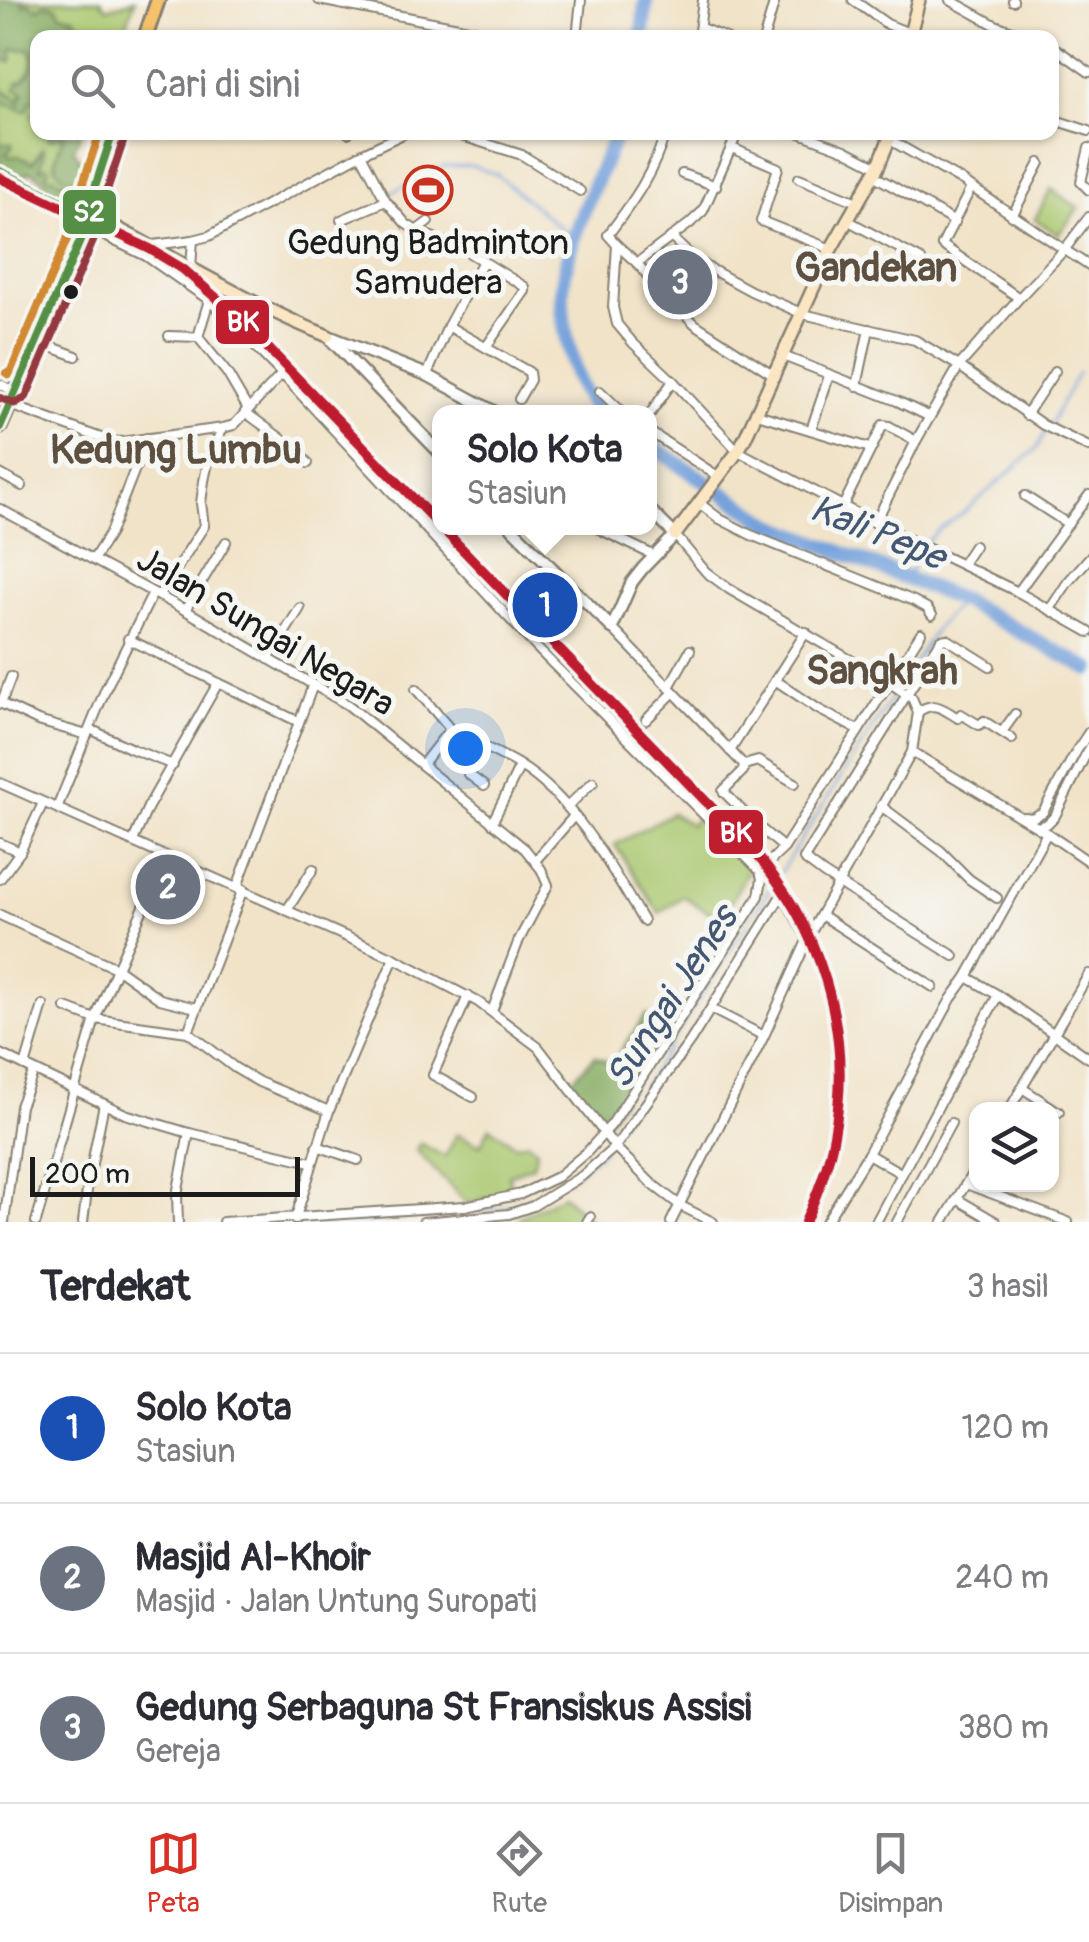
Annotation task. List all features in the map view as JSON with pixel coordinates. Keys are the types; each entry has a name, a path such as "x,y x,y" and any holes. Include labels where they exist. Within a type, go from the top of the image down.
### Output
{"main road":[{"path":"150,30 158,0"},
{"path":"910,30 919,0"},
{"path":"0,427 88,220 94,186 110,140"},
{"path":"675,535 738,451 831,248 876,171 889,140"},
{"path":"88,220 152,245 255,304 328,336"}],"street":[{"path":"319,0 451,30"},
{"path":"578,30 582,0"},
{"path":"766,30 775,0"},
{"path":"853,0 899,30"},
{"path":"950,0 1009,30"},
{"path":"699,30 701,1"},
{"path":"1059,51 1089,72"},
{"path":"1059,121 1089,131"},
{"path":"152,245 208,236 390,140"},
{"path":"474,140 522,155 580,191"},
{"path":"663,140 650,172 608,235 695,324 774,374"},
{"path":"637,262 703,211 735,140"},
{"path":"818,140 845,150 955,222"},
{"path":"897,140 1089,266"},
{"path":"732,148 778,168 761,221 831,248"},
{"path":"1089,148 1081,182 1089,190"},
{"path":"361,154 386,201 406,224 452,244 525,289 486,347"},
{"path":"1012,216 1040,162"},
{"path":"0,171 88,220 208,300 282,374 458,565 760,870 759,896 614,1147 582,1176 548,1198 510,1214 423,1222"},
{"path":"682,174 716,186"},
{"path":"799,178 857,202"},
{"path":"970,188 943,246 1019,298"},
{"path":"340,220 386,201"},
{"path":"874,523 959,366 1089,217"},
{"path":"847,220 921,260"},
{"path":"416,230 428,222"},
{"path":"671,237 707,267 803,314 914,340 959,366 1043,426 1089,447"},
{"path":"191,267 194,240"},
{"path":"617,245 614,318 633,344 738,451 874,523 1018,592 1089,632"},
{"path":"1080,260 1089,248"},
{"path":"426,376 483,261"},
{"path":"198,337 208,300"},
{"path":"242,318 255,304"},
{"path":"448,326 530,373 520,399"},
{"path":"857,386 869,329"},
{"path":"169,336 198,337 227,373 247,410 308,463"},
{"path":"328,336 426,376 482,405"},
{"path":"328,336 432,445"},
{"path":"38,342 76,356"},
{"path":"783,356 930,417"},
{"path":"1026,415 1055,371"},
{"path":"0,384 12,398 120,442 234,425 282,374"},
{"path":"811,430 829,376"},
{"path":"656,405 673,381"},
{"path":"600,390 613,405"},
{"path":"757,414 870,448"},
{"path":"843,506 884,424 916,441"},
{"path":"56,808 128,640 204,526 204,481 210,453 223,428"},
{"path":"657,437 718,479"},
{"path":"93,560 110,533 147,438"},
{"path":"0,474 22,486"},
{"path":"1018,592 1089,495"},
{"path":"1025,496 1068,524"},
{"path":"701,501 720,519 751,535 914,601 928,608 932,615"},
{"name":"Jalan Sungai Negara","path":"0,509 185,610 360,713 513,838 535,861"},
{"path":"657,517 706,572 890,683 912,698 918,712 912,752 808,939 671,1222"},
{"path":"519,535 744,765"},
{"path":"612,535 655,556"},
{"path":"612,628 632,582 675,535"},
{"path":"185,610 226,542"},
{"path":"962,564 974,546"},
{"path":"1050,609 1089,558"},
{"path":"1080,568 1089,575"},
{"path":"268,659 300,608"},
{"path":"599,616 620,610"},
{"path":"730,751 806,632"},
{"path":"760,870 784,848 921,632"},
{"path":"954,956 807,863 805,856 904,693 944,639 990,666"},
{"path":"128,640 299,722"},
{"path":"646,720 672,690 690,650"},
{"path":"10,676 0,704 38,721 89,732 173,765"},
{"path":"775,680 858,730"},
{"path":"133,841 218,682"},
{"path":"188,1032 314,685"},
{"path":"416,688 450,729 520,766 567,807 607,860 642,922"},
{"path":"918,712 937,705 979,726 984,721 1012,739"},
{"path":"1002,732 1015,714"},
{"path":"422,765 450,729"},
{"path":"1020,817 1032,818 1043,812 1089,732"},
{"path":"478,745 468,775 484,786"},
{"path":"1037,828 1055,816 1084,769 1089,748"},
{"path":"912,752 1089,862"},
{"path":"744,765 758,762 795,783"},
{"path":"744,765 723,791 784,848"},
{"path":"492,823 520,766"},
{"path":"567,807 593,782"},
{"path":"0,784 240,888 468,996 547,1057 614,1147 652,1184 681,1206 714,1222"},
{"path":"0,879 20,852 43,803"},
{"path":"881,806 941,851 968,879 997,898"},
{"path":"492,1011 520,940 548,885 535,861 574,816"},
{"path":"1055,816 1065,845"},
{"path":"826,1222 868,1154 950,998 966,977 1047,834"},
{"path":"0,842 20,852"},
{"path":"36,1222 95,1018 166,856"},
{"path":"287,910 313,869"},
{"path":"223,1222 407,1214 490,1203 557,1177 605,1134 694,1014 711,1009 779,899 787,902 808,939"},
{"path":"0,915 118,969 155,996 196,1008"},
{"path":"821,915 933,987"},
{"path":"295,1220 328,1110 394,958"},
{"path":"1014,1102 1089,974"},
{"path":"966,977 998,994 1089,1058"},
{"path":"876,1222 998,994"},
{"path":"468,996 433,1075 472,1097"},
{"path":"24,1066 43,1004"},
{"path":"66,1008 95,1018 188,1032 259,1082 328,1110"},
{"path":"711,1009 764,1036"},
{"path":"0,1054 125,1114 312,1162"},
{"path":"4,1222 20,1106 34,1071"},
{"path":"1022,1088 1043,1102"},
{"path":"83,1222 104,1104"},
{"path":"896,1222 951,1122"},
{"path":"178,1222 177,1195 188,1133"},
{"path":"316,1146 358,1160"},
{"path":"0,1152 13,1160"},
{"path":"868,1154 902,1174"},
{"path":"943,1222 969,1179"},
{"path":"966,1184 1068,1222"},
{"path":"956,1199 996,1222"},
{"path":"510,1214 522,1222"}],"green space":[{"path":"0,0 23,0 24,6 29,3 38,9 52,5 83,27 117,29 30,30 30,51 16,48 10,52 11,62 0,58"},
{"path":"23,0 102,0 107,8 135,0 125,30 74,22 53,5 24,7"},
{"path":"16,48 30,50 30,70 24,81 18,82 25,91 20,103 0,90 0,59 10,62 10,52"},
{"path":"30,72 29,108 25,111 0,103 0,90 20,103 24,93 16,89 17,84"},
{"path":"30,100 30,140 62,140 55,167 83,182 70,192 64,181 56,181 54,176 47,178 47,166 40,169 44,154 41,149 33,163 6,154 12,144 0,145 0,103 11,106"},
{"path":"63,140 78,140 73,149 90,168 89,179 60,173 57,155"},
{"path":"2,144 12,144 6,153 9,157 18,156 33,163 43,148 40,169 47,166 47,178 54,176 57,181 64,181 68,192 63,199 50,196 35,175 27,172 23,181 0,170"},
{"path":"1051,189 1079,208 1058,235 1035,219"},
{"path":"672,813 691,825 699,814 750,867 721,920 683,896 659,913 615,845"},
{"path":"646,1015 670,1030 604,1127 571,1081 595,1056 612,1063"},
{"path":"490,1127 515,1145 528,1142 537,1150 533,1165 508,1176 514,1193 466,1203 416,1150 420,1143 445,1157 457,1134 480,1145"},
{"path":"563,1195 592,1222 525,1222 519,1218"}],"waterway":[{"name":"Kali Pepe","path":"643,30 646,0"},
{"name":"Kali Pepe","path":"593,405 576,375 562,294 577,228 614,140"},
{"path":"388,194 445,166 472,166 496,174 563,230"},
{"name":"Kali Pepe","path":"565,231 573,237 569,252"},
{"path":"1051,423 1078,372"},
{"path":"926,543 1036,449 1047,430"},
{"name":"Kali Pepe","path":"657,450 772,525 961,600 1089,669"},
{"path":"907,579 921,549"},
{"name":"Sungai Jenes","path":"611,1137 937,627 961,600"},
{"name":"Sungai Jenes","path":"354,1222 499,1209 543,1193 577,1173 606,1144"}],"transit line":[{"path":"6,373 9,375 74,223 97,140"},
{"name":"S2","path":"0,427 86,227 110,140"},
{"path":"0,398 16,404 26,397 97,232 124,140"},
{"name":"S2","path":"0,171 89,214"},
{"name":"BK","path":"0,178 150,249 183,269 237,316 432,518"},
{"name":"BK","path":"449,535 748,845 795,909 826,980 839,1056 839,1095 832,1146 805,1222"}],"place":[{"name":"Gedung Badminton Samudera","path":"428,190"},
{"name":"Gedung Serbaguna St Fransiskus Assisi","path":"680,282"},
{"name":"Solo Kota","path":"545,605"},
{"name":"Masjid Al-Khoir","path":"168,887"}],"district":[{"name":"Gandekan","path":"876,267"},
{"name":"Kedung Lumbu","path":"176,449"},
{"name":"Sangkrah","path":"882,670"}]}
